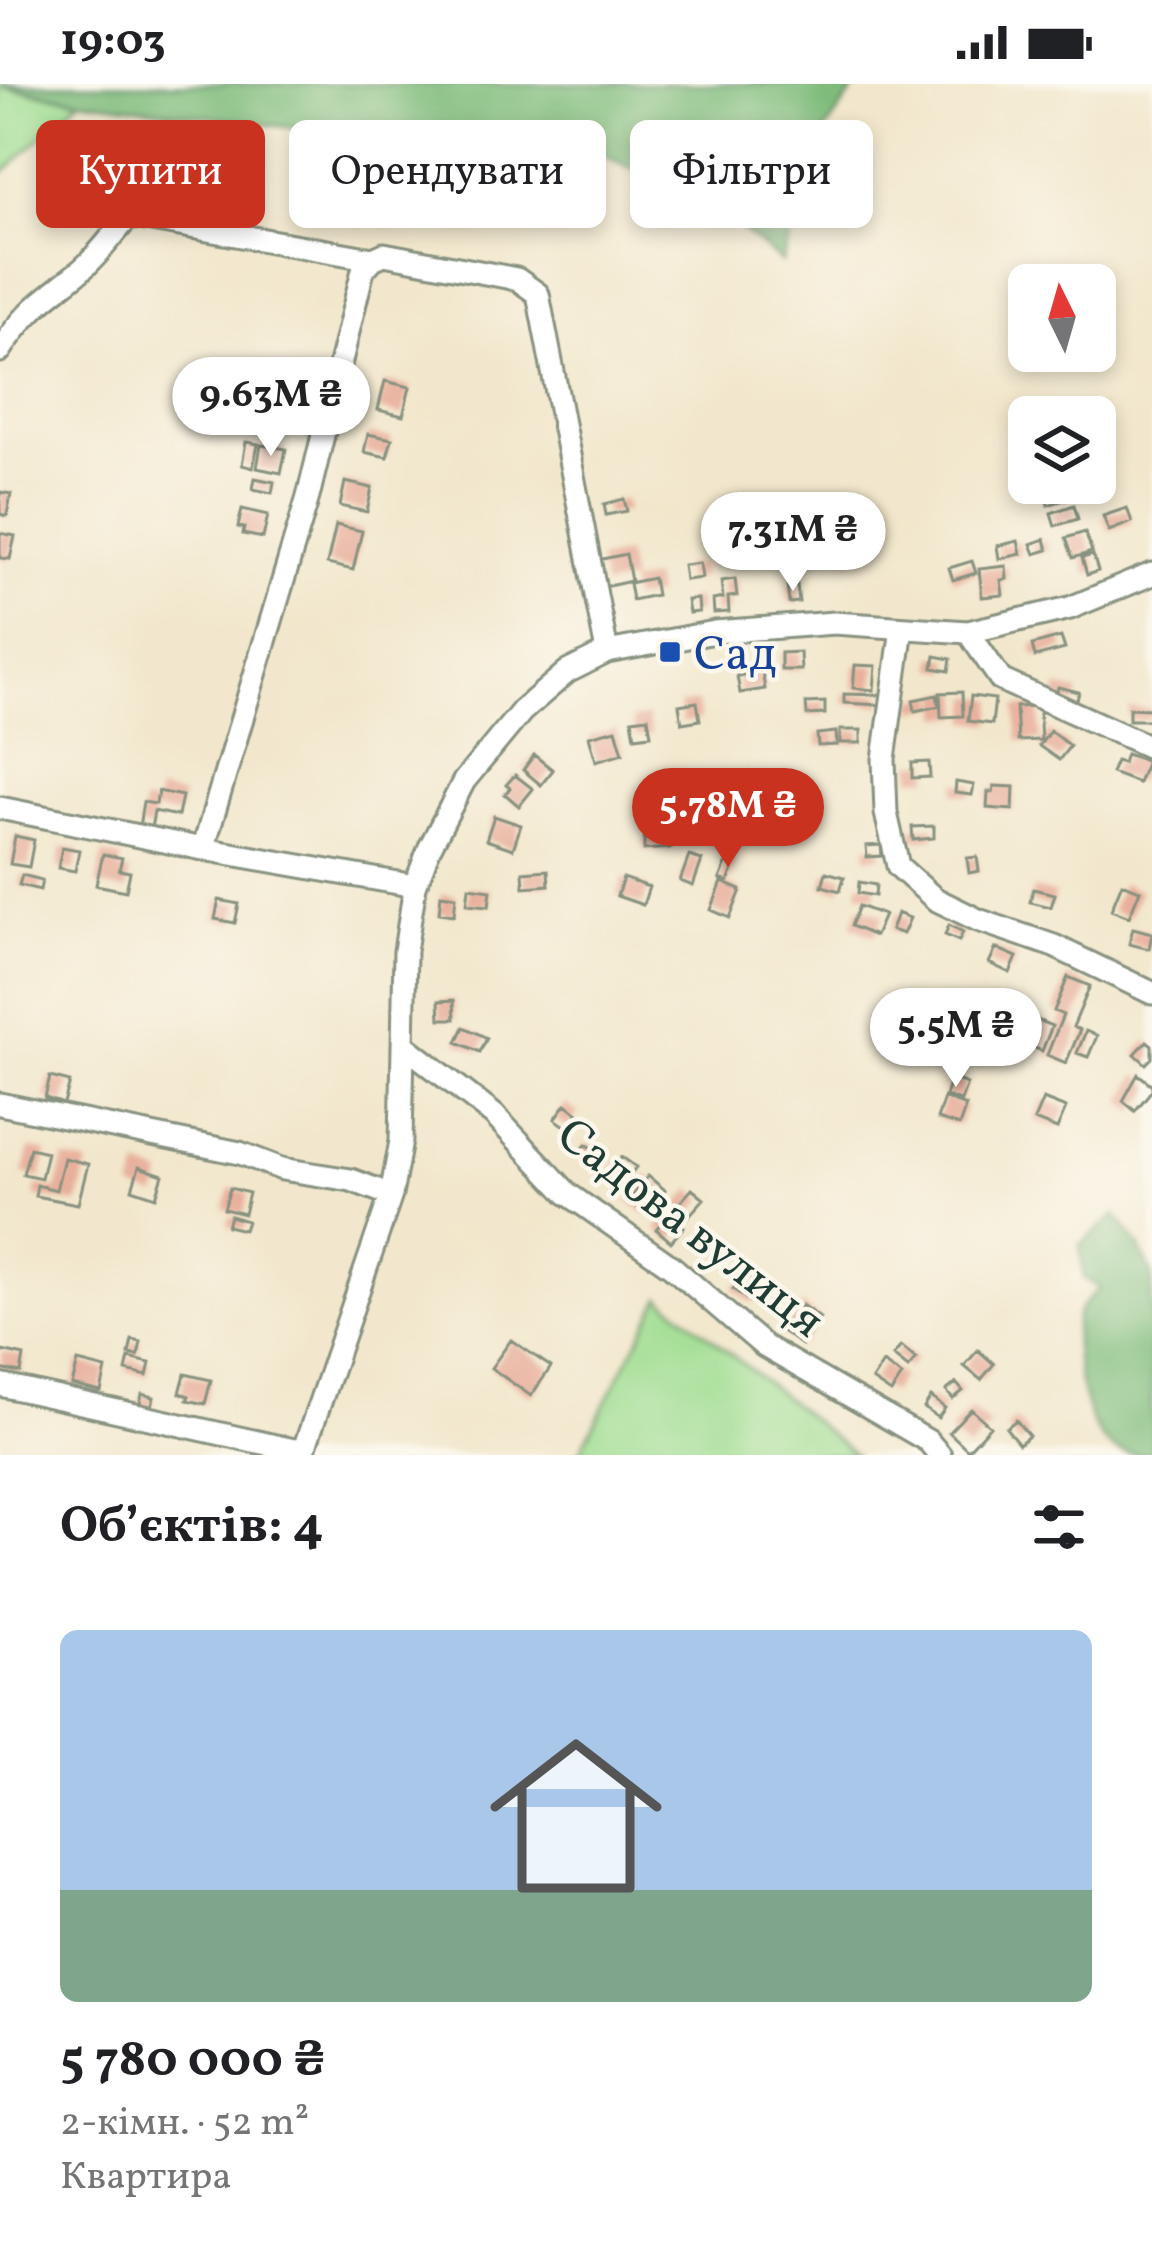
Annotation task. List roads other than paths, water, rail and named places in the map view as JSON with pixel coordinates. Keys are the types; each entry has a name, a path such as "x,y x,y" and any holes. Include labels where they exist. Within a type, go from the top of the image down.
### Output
{"street":[{"path":"0,351 22,317 82,269 134,217 374,259"},
{"path":"203,849 308,497 363,270 384,254 517,279 538,294 607,652"},
{"path":"0,1385 303,1454 391,1195 401,1141 405,951 416,886 464,781 522,711 567,672 607,652 716,632 834,623 968,632 1070,608 1152,574"},
{"path":"902,628 884,759 886,813 898,866 935,899 978,920 1054,946 1152,993"},
{"path":"968,632 1001,680 1152,748"},
{"path":"0,808 416,886"},
{"name":"Садова вулиця","path":"404,1046 494,1115 568,1194 672,1268 764,1346 928,1441 940,1455"},
{"path":"0,1104 240,1153 282,1169 351,1180 391,1195"}],"place":[{"name":"Сад","path":"670,652"}]}
